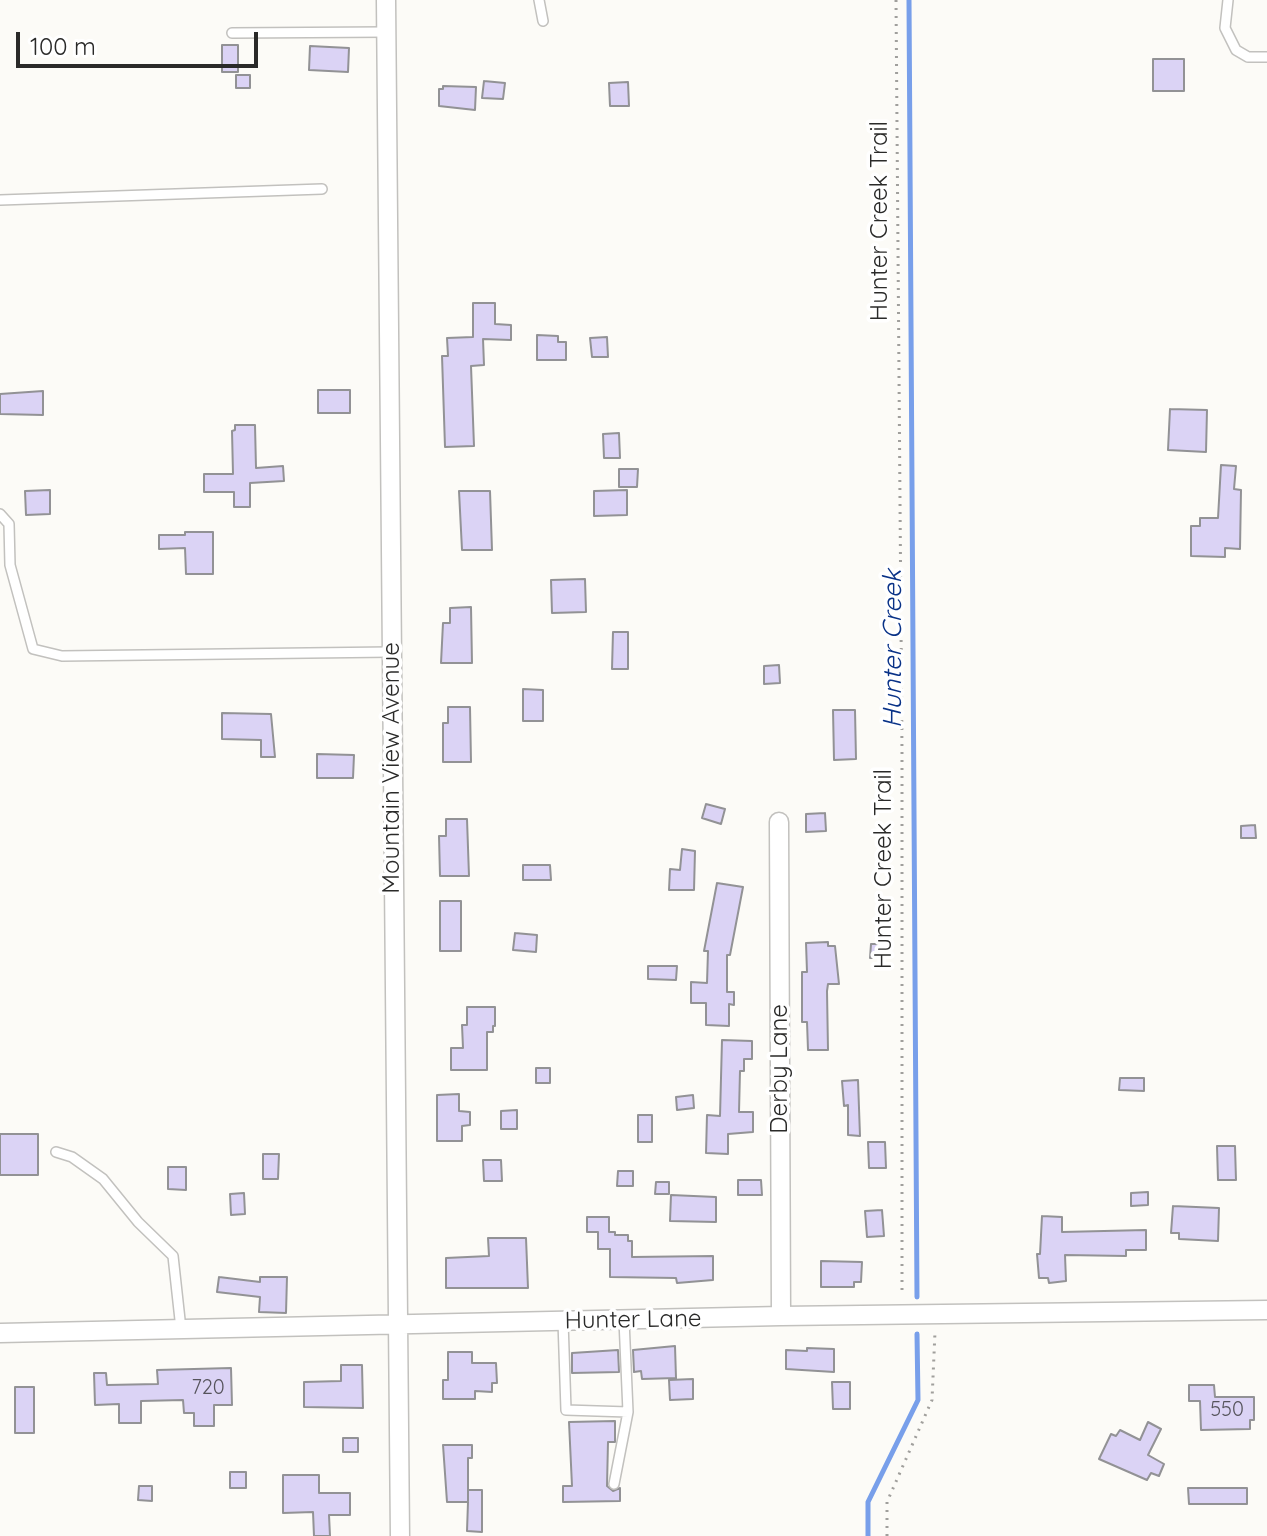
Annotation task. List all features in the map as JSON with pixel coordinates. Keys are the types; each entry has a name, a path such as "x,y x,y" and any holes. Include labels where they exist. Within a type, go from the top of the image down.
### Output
{"street":[{"name":"Mountain View Avenue","path":"386,0 400,1536"},
{"name":"Derby Lane","path":"779,822 781,1316"},
{"name":"Hunter Lane","path":"0,1333 781,1316 1267,1310"}],"lane":[{"path":"539,0 543,21"},
{"path":"1228,0 1225,28 1236,50 1248,57 1267,57"},
{"path":"232,33 386,32"},
{"path":"0,200 322,189"},
{"path":"0,514 9,524 10,565 33,649 62,656 391,652"},
{"path":"56,1152 72,1157 103,1179 138,1222 173,1256 181,1329"},
{"path":"614,1484 628,1412 624,1320"},
{"path":"563,1321 566,1410 628,1412"}],"path":[{"name":"Hunter Creek Trail","path":"896,0 902,736 902,1315"},
{"path":"887,1536 887,1502 932,1400 936,1314"}],"building":[{"path":"222,45 238,45 238,72 222,72"},
{"path":"310,46 349,48 348,72 309,70"},
{"path":"1153,59 1184,59 1184,91 1153,91"},
{"path":"236,75 250,75 250,88 236,88"},
{"path":"484,81 505,83 503,99 482,98"},
{"path":"628,82 629,106 610,106 609,83"},
{"path":"443,86 476,87 475,110 439,106 439,89"},
{"path":"473,303 495,303 495,324 511,325 511,340 483,339 484,365 471,366 474,446 445,447 442,356 448,356 447,338 473,337"},
{"path":"537,335 558,336 558,342 566,342 566,360 537,360"},
{"path":"607,337 608,357 592,357 590,338"},
{"path":"318,390 350,390 350,413 318,413"},
{"path":"43,391 43,415 0,414 0,394"},
{"path":"1170,409 1207,410 1206,452 1168,450"},
{"path":"235,425 255,425 256,468 283,466 284,481 250,483 250,507 234,507 234,492 204,492 204,474 233,474 232,431"},
{"path":"619,433 620,458 604,458 603,434"},
{"path":"1221,465 1236,466 1234,489 1241,490 1240,549 1225,548 1225,557 1191,556 1191,526 1200,526 1200,518 1218,518"},
{"path":"619,469 638,469 637,487 619,487"},
{"path":"50,490 50,514 26,515 25,491"},
{"path":"627,490 627,515 594,516 594,491"},
{"path":"459,491 490,491 492,550 462,550"},
{"path":"185,532 213,532 213,574 186,574 185,548 159,549 159,535 185,535"},
{"path":"585,579 586,612 552,613 551,580"},
{"path":"471,607 472,663 441,663 443,623 450,623 450,608"},
{"path":"613,632 628,632 628,669 612,669"},
{"path":"779,665 780,683 764,684 764,666"},
{"path":"523,689 543,690 543,721 523,721"},
{"path":"448,707 470,707 471,762 443,762 443,723 448,723"},
{"path":"833,710 855,710 856,759 834,760"},
{"path":"222,713 271,714 275,757 261,757 261,740 222,739"},
{"path":"317,754 354,755 353,778 317,778"},
{"path":"706,804 725,809 721,824 702,818"},
{"path":"825,813 826,831 806,832 806,814"},
{"path":"446,819 467,819 469,876 440,876 439,836 446,836"},
{"path":"1255,825 1256,838 1241,838 1241,826"},
{"path":"682,849 695,851 694,890 669,890 670,869 680,870"},
{"path":"523,865 550,865 551,880 523,880"},
{"path":"717,883 743,887 730,955 727,955 727,992 734,992 734,1005 729,1004 729,1026 706,1025 706,1003 691,1003 691,982 707,983 708,951 704,951"},
{"path":"440,901 461,901 461,951 440,951"},
{"path":"515,933 537,935 536,952 513,950"},
{"path":"828,942 828,946 835,946 839,984 828,984 828,1050 808,1050 807,1022 802,1022 802,972 807,972 806,943"},
{"path":"871,944 884,944 884,958 870,958"},
{"path":"648,966 677,966 676,980 648,979"},
{"path":"467,1007 495,1007 495,1026 493,1032 487,1032 487,1070 451,1070 451,1048 463,1048 462,1025 467,1025"},
{"path":"722,1040 752,1041 752,1059 744,1059 744,1071 740,1071 739,1112 753,1112 753,1132 728,1134 728,1154 706,1153 707,1115 720,1116"},
{"path":"536,1068 550,1068 550,1083 536,1083"},
{"path":"1120,1078 1144,1078 1144,1091 1119,1090"},
{"path":"858,1080 860,1136 848,1135 848,1105 844,1106 842,1081"},
{"path":"459,1094 459,1111 470,1112 470,1125 462,1126 462,1141 437,1141 437,1095"},
{"path":"693,1095 694,1108 677,1110 676,1097"},
{"path":"517,1110 517,1129 501,1129 501,1111"},
{"path":"638,1115 652,1115 652,1142 638,1142"},
{"path":"0,1134 38,1134 38,1175 0,1175"},
{"path":"868,1142 885,1142 886,1168 869,1168"},
{"path":"1217,1146 1235,1146 1236,1180 1218,1180"},
{"path":"263,1154 279,1154 278,1179 263,1179"},
{"path":"483,1160 501,1160 502,1181 484,1181"},
{"path":"168,1167 186,1167 186,1190 168,1189"},
{"path":"618,1171 633,1171 633,1186 617,1186"},
{"path":"738,1180 761,1180 762,1195 738,1195"},
{"path":"656,1182 669,1182 669,1194 655,1194"},
{"path":"1148,1192 1148,1205 1131,1206 1131,1193"},
{"path":"244,1193 245,1214 231,1215 230,1194"},
{"path":"671,1195 716,1197 716,1222 670,1221"},
{"path":"1173,1206 1219,1208 1218,1241 1179,1239 1179,1233 1171,1233"},
{"path":"882,1210 884,1236 867,1237 865,1211"},
{"path":"1042,1216 1062,1217 1062,1232 1146,1230 1146,1250 1126,1250 1126,1256 1065,1255 1066,1281 1049,1283 1048,1278 1039,1278 1037,1254 1040,1254"},
{"path":"587,1217 609,1217 609,1232 628,1235 628,1241 632,1241 632,1257 713,1256 713,1280 677,1283 676,1278 610,1277 610,1249 598,1249 598,1232 587,1232"},
{"path":"488,1238 526,1238 528,1288 446,1288 446,1258 489,1256"},
{"path":"821,1261 862,1262 861,1282 854,1282 854,1287 821,1287"},
{"path":"219,1277 260,1282 260,1277 287,1277 286,1313 259,1312 260,1297 217,1292"},
{"path":"675,1346 676,1378 642,1379 641,1371 634,1372 633,1350"},
{"path":"807,1348 834,1349 834,1372 786,1369 786,1350 807,1351"},
{"path":"618,1350 619,1372 572,1373 572,1353"},
{"path":"448,1352 472,1352 472,1363 496,1363 497,1383 492,1383 492,1392 475,1391 475,1399 443,1399 443,1380 448,1380"},
{"path":"341,1365 362,1365 363,1408 304,1407 304,1382 341,1381"},
{"path":"231,1368 232,1405 214,1405 214,1426 194,1426 194,1413 184,1413 183,1400 141,1401 141,1423 119,1423 119,1404 95,1405 94,1373 106,1373 107,1385 158,1384 157,1370"},
{"path":"693,1379 693,1399 670,1400 669,1380"},
{"path":"832,1382 850,1382 850,1409 833,1409"},
{"path":"1189,1385 1214,1385 1215,1397 1254,1397 1254,1420 1250,1420 1250,1429 1201,1430 1200,1401 1189,1401"},
{"path":"15,1387 34,1387 34,1433 15,1433"},
{"path":"615,1421 615,1442 608,1442 607,1486 613,1491 620,1488 620,1501 563,1502 563,1486 572,1486 569,1422"},
{"path":"1148,1422 1161,1429 1148,1455 1164,1464 1159,1476 1151,1473 1147,1480 1099,1459 1111,1434 1116,1436 1120,1430 1140,1440"},
{"path":"343,1438 358,1438 358,1452 343,1452"},
{"path":"443,1445 472,1445 472,1458 468,1458 468,1490 482,1490 482,1532 467,1531 468,1502 447,1502"},
{"path":"230,1472 246,1472 246,1488 230,1488"},
{"path":"283,1475 319,1475 319,1493 350,1493 350,1515 329,1515 330,1536 314,1536 313,1512 283,1513"},
{"path":"139,1486 152,1486 152,1501 138,1500"},
{"path":"1188,1488 1247,1488 1247,1504 1189,1504"}],"waterway":[{"name":"Hunter Creek","path":"909,0 917,1297"},
{"name":"Hunter Creek","path":"868,1536 868,1502 918,1400 917,1334"}]}
